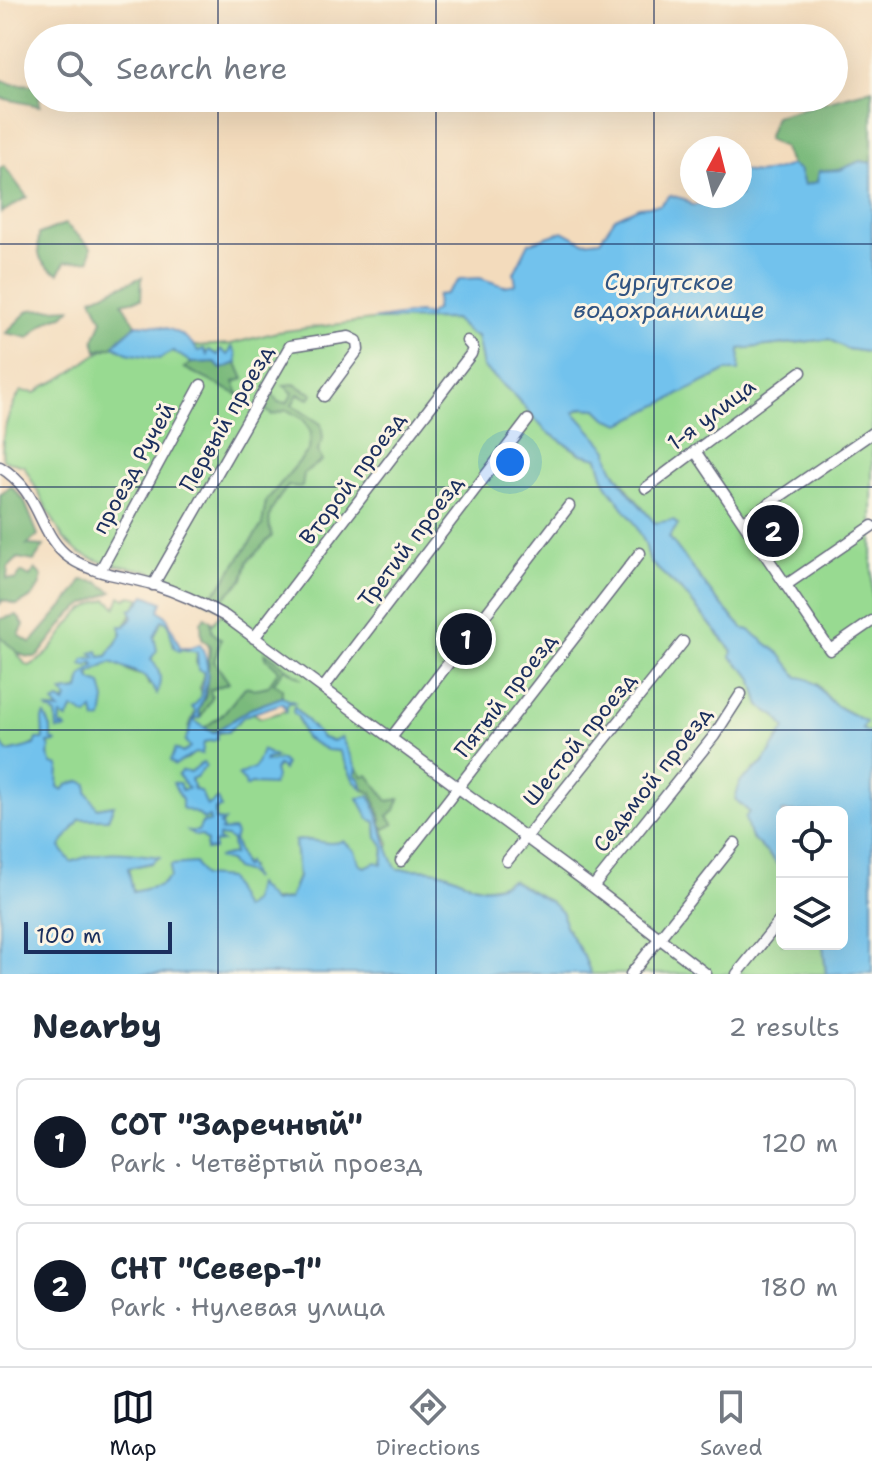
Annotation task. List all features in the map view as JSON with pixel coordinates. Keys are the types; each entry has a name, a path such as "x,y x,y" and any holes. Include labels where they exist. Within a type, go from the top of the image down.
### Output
{"street":[{"name":"Первый проезд","path":"153,585 290,346 349,337 357,341 358,350 324,396"},
{"name":"Второй проезд","path":"254,638 471,354 473,348 467,341"},
{"name":"1-я улица","path":"646,488 801,372"},
{"name":"проезд Ручей","path":"100,571 201,385"},
{"name":"Третий проезд","path":"324,687 528,420"},
{"path":"744,521 872,433"},
{"path":"695,451 830,650 872,621"},
{"path":"0,467 21,482 57,547 72,559 206,605 324,687 706,974"},
{"path":"391,738 569,506"},
{"path":"786,585 872,526"},
{"name":"Пятый проезд","path":"401,861 640,553"},
{"name":"Шестой проезд","path":"507,861 683,642"},
{"name":"Седьмой проезд","path":"593,887 714,736 741,694"},
{"path":"631,974 735,843"},
{"path":"737,974 776,925"}],"green space":[{"path":"0,79 24,84 24,103 0,98"},
{"path":"872,89 872,163 860,161 840,170 819,171 818,182 804,185 799,170 791,165 783,147 767,139 775,116 789,112 848,112 848,96"},
{"path":"4,166 27,197 1,213 0,168"},
{"path":"65,224 91,247 90,260 65,262 59,273 40,258 39,234"},
{"path":"142,277 141,299 122,303 136,324 114,346 97,351 94,340 102,320 92,298"},
{"path":"71,308 63,316 44,324 29,338 6,333 29,310"},
{"path":"454,319 470,334 477,336 483,367 513,394 546,431 581,454 598,458 606,484 634,522 645,543 650,562 685,594 732,651 731,657 752,677 760,706 777,717 785,729 763,763 753,770 750,836 776,863 776,950 824,950 826,974 591,974 551,902 512,880 480,887 437,871 397,869 387,853 389,843 381,825 358,798 376,822 377,837 383,846 382,864 365,867 316,841 295,841 298,877 289,899 252,902 243,909 170,877 161,885 133,893 128,868 151,863 71,863 59,847 80,818 108,819 113,805 97,808 86,791 58,787 48,755 47,743 54,742 51,728 44,724 43,739 26,748 8,752 0,742 0,637 9,642 29,666 50,651 71,622 92,605 107,599 116,607 120,596 125,599 131,596 140,598 125,626 120,626 122,634 107,656 88,660 95,666 82,676 79,690 63,692 67,698 60,710 50,709 56,714 60,728 61,715 67,719 73,708 82,712 93,710 102,718 89,674 111,661 145,676 149,686 154,637 161,620 168,623 174,647 197,652 196,663 204,672 200,688 202,695 189,727 191,746 184,753 175,749 187,759 210,737 228,732 244,716 253,713 261,718 286,711 287,703 292,702 282,697 250,709 213,733 194,721 196,717 199,718 208,668 209,628 224,610 173,586 150,571 104,563 79,553 63,538 24,466 3,460 6,424 12,407 21,391 36,393 114,346 123,350 181,354 196,346 231,344 277,332 372,320","holes":["294,707 322,738 333,741 357,769 354,781 339,751 327,749 305,738","204,763 196,777 191,778 194,789 206,807 217,799 215,820 223,821 219,830 234,840 245,868 235,869 229,861 220,857 234,854 232,841 218,836 206,849 207,841 201,835 210,822 209,816 192,808 174,783 181,790 189,788 178,775 191,772"]},
{"path":"829,339 847,349 867,352 872,346 872,730 869,733 861,729 865,721 833,704 817,684 798,677 780,654 749,630 743,629 669,537 678,525 673,520 655,524 574,412 582,408 597,409 606,418 621,424 726,370 739,371 739,349"},
{"path":"214,362 221,369 237,363 244,379 234,382 240,396 184,368 192,363"},
{"path":"294,384 313,394 309,399 298,394 292,405 321,424 323,438 318,451 322,461 304,473 302,487 288,486 275,503 269,521 272,536 248,561 243,579 224,598 209,601 196,595 199,592 209,596 219,588 262,525 266,501 309,450 311,433 304,420 287,410 272,415 263,408 271,392 278,402 287,403 293,393 283,385"},
{"path":"11,486 24,500 38,535 27,545 44,546 34,561 18,558 8,568 7,579 16,580 21,572 30,577 35,569 42,576 34,594 17,605 3,600 0,604 0,495"},
{"path":"82,580 98,582 112,592 85,604 70,615 38,656 22,655 0,637 0,619 17,615 24,625 19,635 31,643 77,590"},
{"path":"205,617 211,621 212,632 221,639 214,661 229,683 210,690 212,698 200,718 198,710 206,695 210,645 202,639 201,622"},
{"path":"265,652 302,679 285,668 274,683 282,689 282,697 250,709 213,733 204,728 222,715 245,687 255,689 268,686 279,670 266,658"},
{"path":"357,769 363,776 368,775 388,801 399,799 395,810 388,816 394,824 385,829 381,825 372,793 363,789 354,775"}],"water":[{"name":"Сургутское водохранилище","path":"860,161 872,163 872,346 867,352 847,349 829,339 740,349 739,371 726,371 621,424 606,418 597,409 582,408 574,412 608,450 619,478 655,523 673,520 678,525 669,537 743,629 749,630 780,654 798,677 810,680 835,705 866,722 862,729 869,733 872,730 872,973 826,974 824,950 848,950 848,806 776,806 776,863 750,836 745,818 749,812 735,799 740,782 763,763 785,729 777,717 760,706 752,677 731,657 732,650 685,594 650,562 645,543 634,522 606,484 598,458 582,454 546,431 513,394 483,367 477,336 470,334 454,319 372,320 418,313 428,315 436,309 437,295 445,294 460,279 480,278 504,286 516,284 514,273 529,243 563,231 583,242 600,240 615,218 639,207 660,205 670,195 680,198 680,208 752,208 752,172 791,165 799,170 804,185 817,182 819,171 840,170"},
{"path":"136,324 179,333 198,351 204,349 207,355 209,350 218,355 220,349 228,355 232,347 237,363 221,369 214,362 192,363 173,351 159,359 127,353 114,346"},
{"path":"145,595 162,602 159,610 167,617 180,647 200,644 204,652 206,686 198,710 200,718 195,721 213,733 250,709 282,697 294,702 288,703 286,711 283,703 244,716 228,732 218,732 217,740 204,742 202,754 195,753 175,765 170,761 175,749 183,753 190,747 185,741 196,713 192,707 200,696 204,672 198,670 197,652 179,651 174,647 168,623 162,620 154,637 157,650 151,659 160,676 157,694 145,676 111,662 89,674 91,680 101,684 105,700 102,719 95,720 93,710 87,716 73,708 67,719 61,716 60,727 66,729 57,730 56,715 48,709 59,710 54,703 59,700 65,703 67,698 62,692 79,690 82,676 95,665 93,662 87,666 82,664 84,659 96,657 91,653 98,651 100,657 107,656 122,634 120,626 125,626 133,616 130,610"},
{"path":"294,706 322,738 333,741 341,737 363,789 354,781 339,751 327,750 305,738 298,717 293,712"},
{"path":"45,715 51,728 51,738 56,742 48,743 48,755 52,764 59,766 58,787 63,790 68,784 81,781 87,784 87,792 97,808 114,805 108,819 80,819 60,847 71,862 115,852 160,857 151,863 128,868 133,892 161,885 170,877 171,865 195,863 203,876 228,878 243,909 252,902 256,884 273,902 289,899 298,877 295,841 302,840 343,841 355,851 360,865 382,864 384,850 377,838 376,822 369,819 358,798 370,796 397,869 437,871 480,887 511,880 551,902 563,913 565,926 591,974 0,974 0,742 8,752 35,745 37,739 43,739 42,719"},
{"path":"262,750 275,757 265,762 281,760 285,764 283,770 278,766 274,771 276,777 273,785 251,784 246,787 238,775 255,767"},
{"path":"203,762 206,766 191,779 194,789 201,792 207,806 218,799 221,808 215,809 215,820 224,821 220,824 223,830 219,831 234,830 234,840 244,867 247,862 253,879 248,873 235,869 229,861 217,858 234,854 232,841 227,837 218,836 222,842 214,843 214,849 206,850 207,841 201,835 196,836 188,831 198,831 202,823 210,822 209,817 204,820 182,808 182,800 173,783 179,783 182,790 188,788 178,775 181,771 191,772"}],"place":[{"name":"СНТ \"Север-1\"","path":"773,531"},
{"name":"СОТ \"Заречный\"","path":"466,639"}]}
